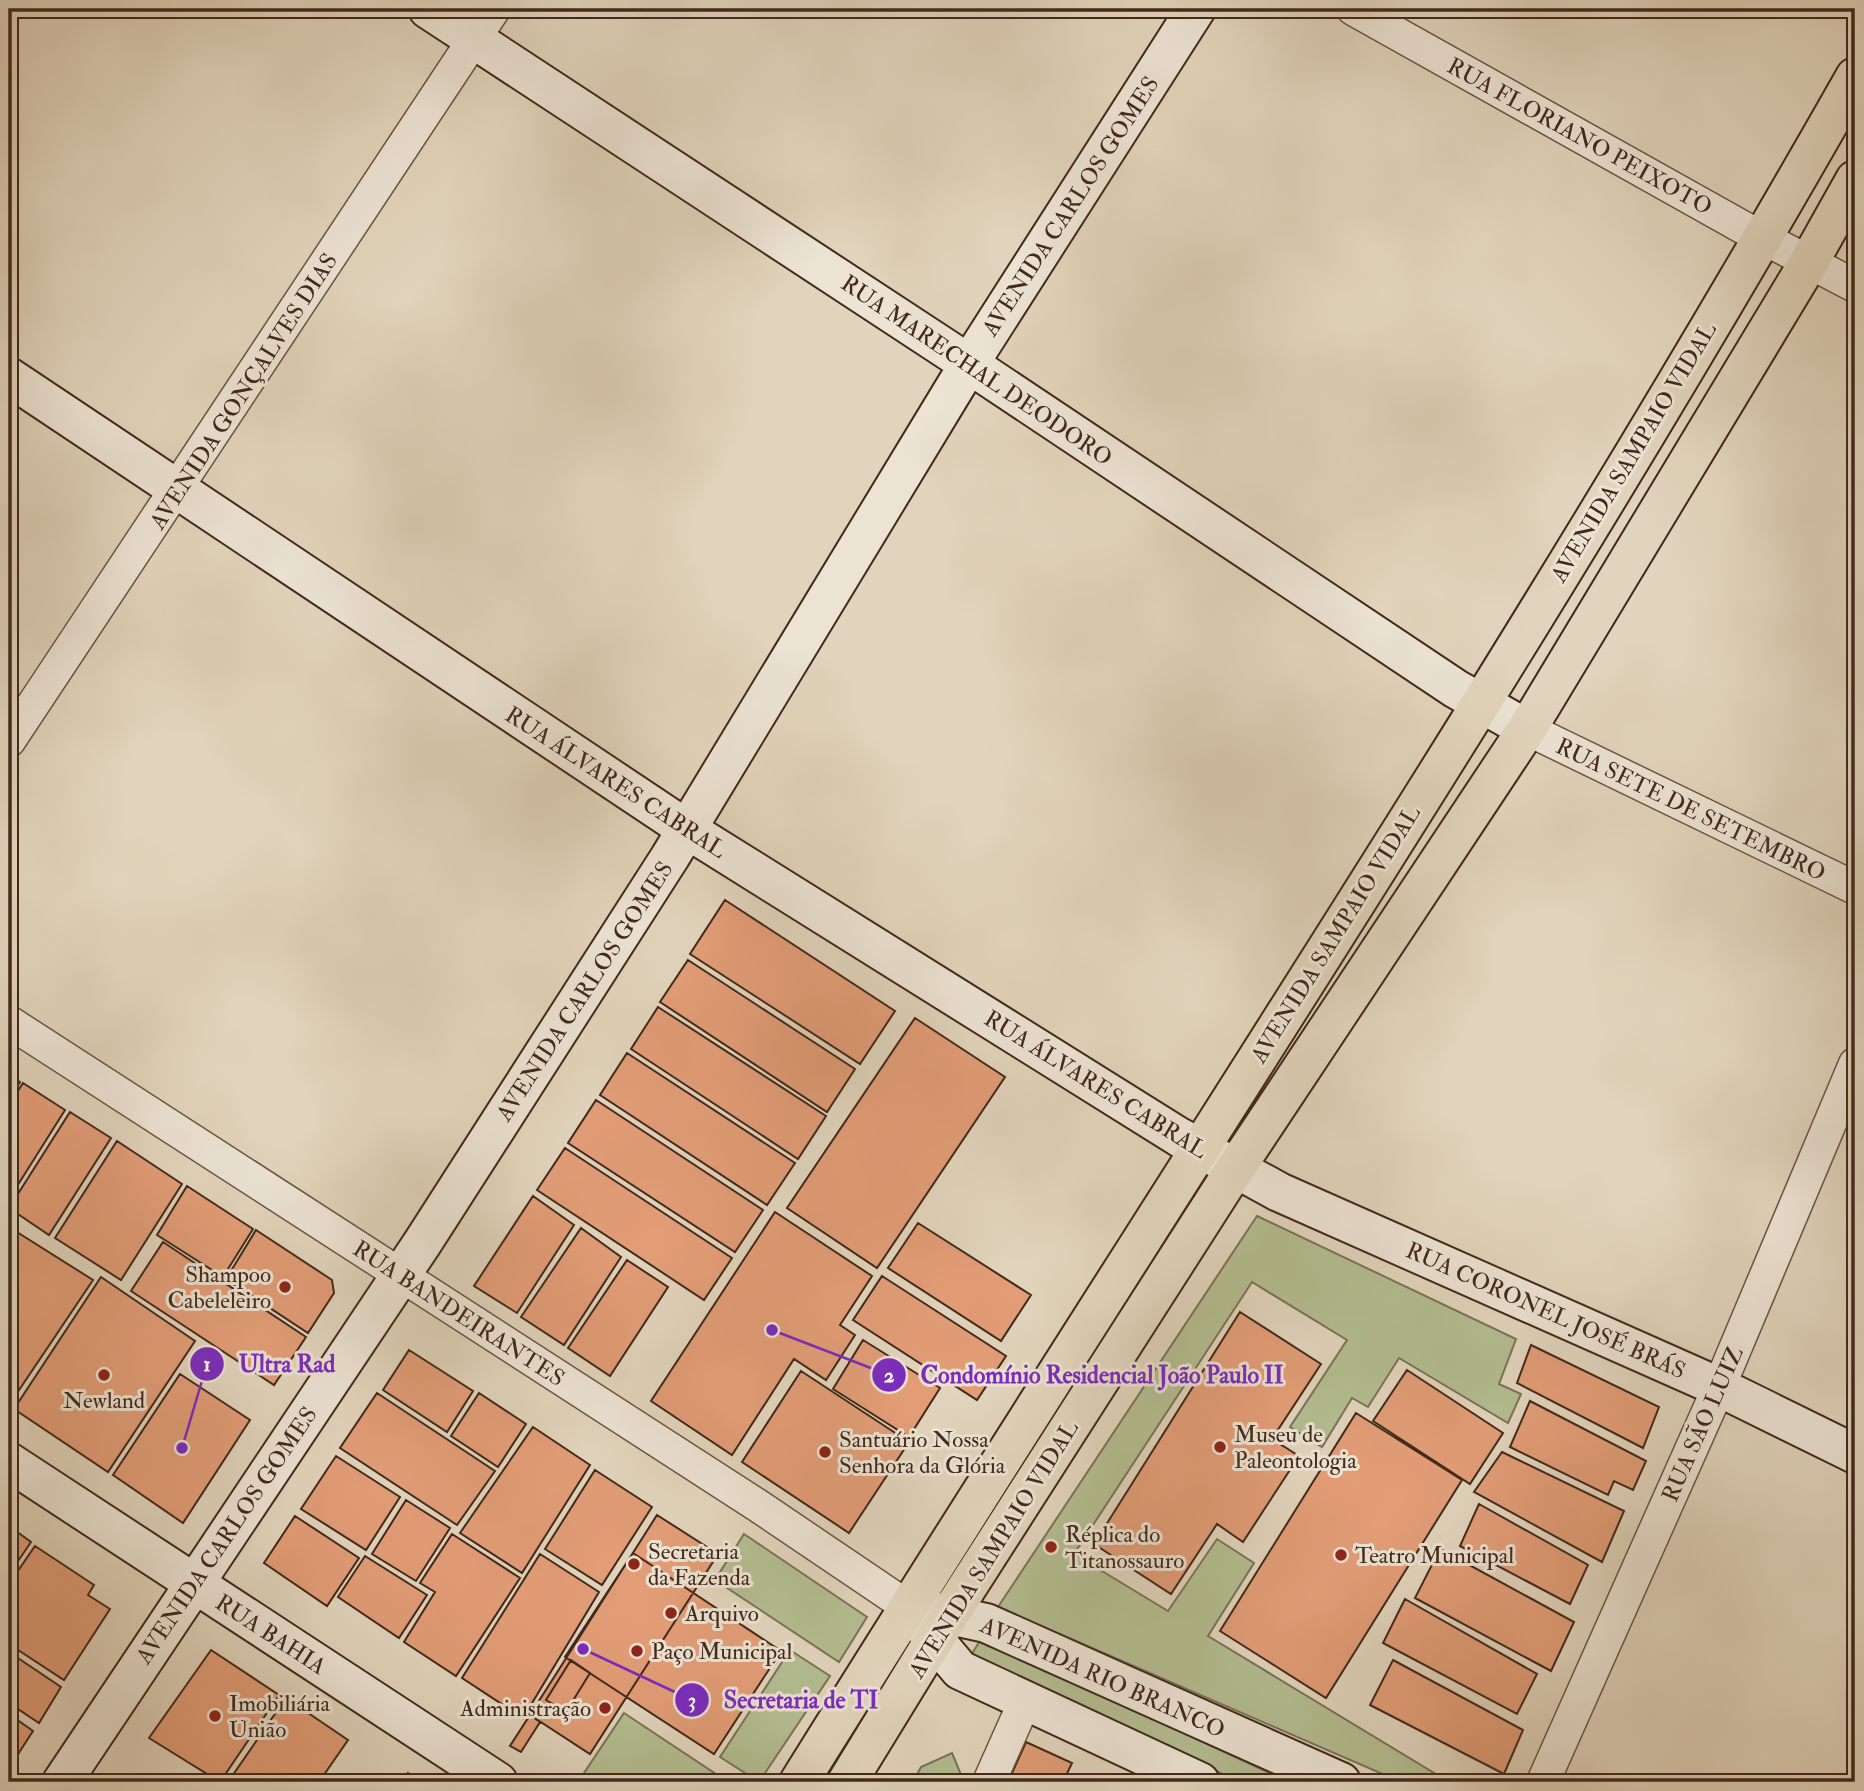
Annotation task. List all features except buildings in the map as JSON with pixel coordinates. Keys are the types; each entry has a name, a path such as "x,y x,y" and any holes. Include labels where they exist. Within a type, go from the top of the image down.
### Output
{"main road":[{"name":"RUA MARECHAL DEODORO","path":"428,9 484,24 969,364 1480,703 1527,729"},
{"name":"AVENIDA CARLOS GOMES","path":"62,1782 402,1274 688,830 969,364 1196,9"},
{"name":"AVENIDA SAMPAIO VIDAL","path":"799,1782 1480,703 1763,239 1855,77"},
{"name":"AVENIDA SAMPAIO VIDAL","path":"847,1782 1235,1169 1527,729 1809,262 1855,180"},
{"name":"RUA ÁLVARES CABRAL","path":"9,377 688,830 1235,1169"},
{"name":"RUA CORONEL JOSÉ BRÁS","path":"1235,1169 1279,1192 1719,1387 1855,1454"},
{"name":"RUA BAHIA","path":"9,1462 498,1782"},
{"name":"AVENIDA RIO BRANCO","path":"908,1607 942,1628 986,1623 1341,1782"},
{"path":"942,1628 960,1670 1200,1782"}],"street":[{"name":"RUA FLORIANO PEIXOTO","path":"1353,9 1763,239 1855,286"},
{"name":"AVENIDA GONÇALVES DIAS","path":"9,741 484,24"},
{"name":"RUA SETE DE SETEMBRO","path":"1527,729 1855,888"},
{"name":"RUA BANDEIRANTES","path":"9,1022 757,1505 908,1607"},
{"name":"RUA SÃO LUIZ","path":"1543,1782 1719,1387 1855,1064"},
{"path":"989,1782 1017,1718"}],"green space":[{"path":"1257,1216 1516,1339 1499,1384 1521,1394 1508,1423 1399,1358 1368,1407 1352,1398 1322,1447 1290,1427 1347,1340 1252,1282 1074,1554 1168,1611 1217,1539 1254,1563 1208,1636 1449,1782 1401,1782 998,1607"},
{"path":"744,1534 867,1617 839,1662 715,1580"},
{"path":"981,1639 1289,1782 1240,1782 970,1657"},
{"path":"790,1650 830,1676 759,1782 720,1757"},
{"path":"624,1713 728,1782 578,1782"},
{"path":"952,1753 964,1782 913,1782 921,1767"}],"place":[{"name":"Shampoo Cabeleleiro","path":"285,1287"},
{"name":"Condomínio Residencial João Paulo II","path":"772,1330"},
{"name":"Newland","path":"104,1375"},
{"name":"Museu de Paleontologia","path":"1220,1447"},
{"name":"Ultra Rad","path":"182,1448"},
{"name":"Santuário Nossa Senhora da Glória","path":"825,1452"},
{"name":"Réplica do Titanossauro","path":"1051,1547"},
{"name":"Teatro Municipal","path":"1341,1555"},
{"name":"Secretaria da Fazenda","path":"634,1564"},
{"name":"Arquivo","path":"671,1613"},
{"name":"Secretaria de TI","path":"583,1649"},
{"name":"Paço Municipal","path":"637,1651"},
{"name":"Administração","path":"605,1708"},
{"name":"Imobiliária União","path":"215,1716"}]}
